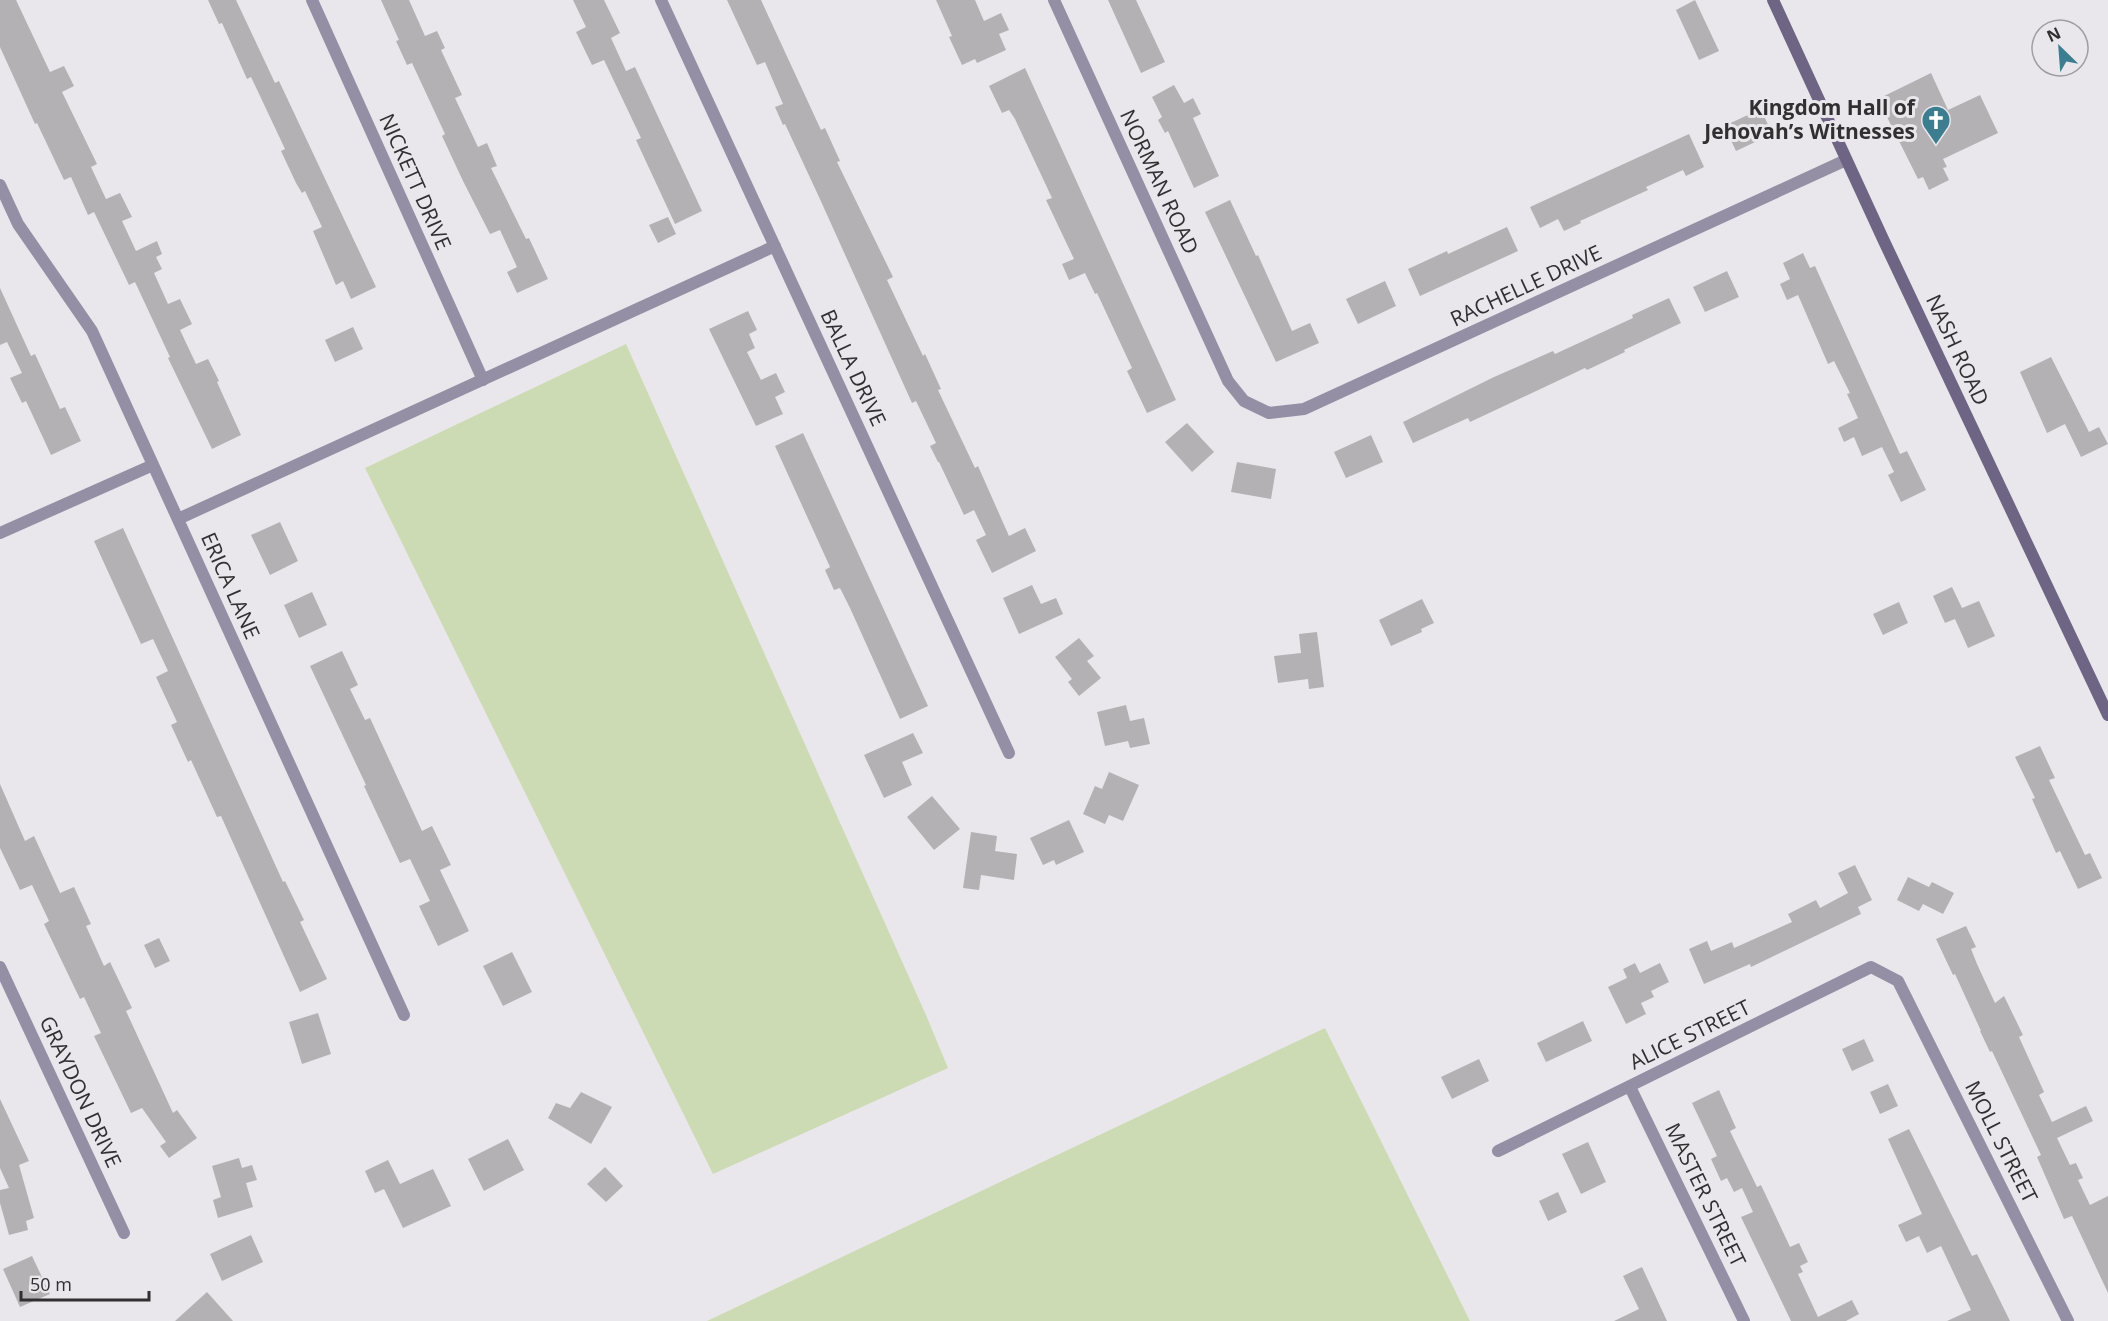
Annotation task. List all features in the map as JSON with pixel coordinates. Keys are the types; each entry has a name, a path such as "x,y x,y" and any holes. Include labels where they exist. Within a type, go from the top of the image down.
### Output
{"main road":[{"name":"NASH ROAD","path":"1773,0 2108,715"}],"street":[{"name":"NICKETT DRIVE","path":"312,0 483,380"},
{"name":"BALLA DRIVE","path":"661,0 1009,753"},
{"name":"NORMAN ROAD","path":"1054,0 1228,381"},
{"name":"RACHELLE DRIVE","path":"1228,381 1244,401 1269,414 1304,409 1846,160"},
{"name":"ERICA LANE","path":"0,185 18,224 92,331 404,1014"},
{"path":"178,519 775,246"},
{"path":"0,533 153,465"},
{"name":"GRAYDON DRIVE","path":"0,967 124,1233"},
{"name":"ALICE STREET","path":"1498,1151 1871,967 1898,981"},
{"name":"MOLL STREET","path":"1898,981 2068,1321"},
{"name":"MASTER STREET","path":"1630,1087 1744,1321"}],"green space":[{"path":"626,344 948,1068 713,1174 365,468"},
{"path":"1325,1028 1470,1321 707,1321"}],"building":[{"path":"0,0 16,0 50,72 64,66 74,86 62,92 97,164 91,167 106,199 120,193 132,217 122,221 136,251 157,241 162,254 156,257 162,269 154,273 168,304 180,299 192,324 180,330 196,364 208,359 241,435 212,449 168,358 170,357 135,282 129,285 94,212 88,215 71,177 64,180 37,123 35,124 0,47"},
{"path":"208,0 236,0 275,83 279,81 376,287 351,299 343,281 336,285 313,231 322,227 305,191 302,193 296,183 281,151 285,149 251,77 247,79 222,23 219,24"},
{"path":"381,0 409,0 425,36 437,31 445,48 441,50 462,95 455,98 478,147 487,143 497,166 491,168 526,239 529,238 548,279 517,293 507,272 517,267 500,230 490,234 442,136 445,134 412,63 407,65 396,41 399,40"},
{"path":"573,0 604,0 620,33 611,38 626,71 635,67 702,211 675,224 636,140 641,138 604,60 592,65 576,32 586,27"},
{"path":"727,0 761,0 821,130 825,128 840,161 837,162 893,277 887,280 923,356 925,354 941,389 938,390 975,468 978,466 1009,536 1025,528 1036,551 992,573 976,540 986,535 974,510 964,515 930,446 936,443 916,401 912,403 819,197 775,107 783,104 765,62 757,65"},
{"path":"936,0 975,0 984,21 1001,13 1009,30 999,34 1006,50 977,63 975,59 962,65"},
{"path":"1108,0 1136,0 1165,62 1141,73"},
{"path":"1695,0 1719,51 1699,60 1676,10"},
{"path":"1025,68 1176,400 1147,413 1127,371 1132,368 1097,293 1095,294 1085,273 1069,280 1062,264 1074,259 1046,200 1052,198 1015,119 1009,110 1002,113 989,86"},
{"name":"Kingdom Hall of Jehovah’s Witnesses","path":"1931,73 1948,110 1980,95 1998,133 1943,159 1947,167 1943,168 1949,180 1929,190 1923,177 1918,179 1878,99"},
{"path":"1174,85 1184,103 1193,98 1201,114 1193,118 1219,176 1194,188 1168,131 1165,133 1158,120 1162,117 1152,97"},
{"path":"1761,109 1772,134 1736,151 1724,126"},
{"path":"1689,134 1704,167 1686,176 1683,170 1646,187 1648,190 1580,221 1581,223 1564,231 1558,219 1540,228 1530,207"},
{"path":"1230,200 1292,331 1310,323 1319,343 1276,362 1205,212"},
{"path":"668,217 676,234 658,243 649,225"},
{"path":"1507,227 1518,251 1420,296 1408,269 1447,251 1448,254"},
{"path":"1803,253 1810,268 1815,266 1900,454 1907,451 1926,490 1901,502 1888,475 1894,472 1882,447 1862,456 1854,437 1844,442 1838,428 1858,418 1847,394 1850,393 1834,361 1828,364 1798,295 1787,300 1780,284 1790,279 1783,263"},
{"path":"1727,271 1739,297 1705,312 1693,287"},
{"path":"1385,281 1396,306 1358,324 1346,299"},
{"path":"0,288 31,356 35,354 60,409 65,407 81,441 51,455 26,401 22,403 10,378 22,373 7,342 0,345"},
{"path":"1669,298 1681,323 1587,370 1585,368 1470,422 1468,418 1413,443 1403,422 1494,377 1553,351 1555,354 1633,318 1632,315"},
{"path":"748,311 757,330 749,334 755,348 747,352 761,380 776,373 785,392 775,397 783,414 756,426 709,329"},
{"path":"353,327 363,349 335,362 325,340"},
{"path":"2051,357 2089,432 2099,427 2108,444 2081,457 2065,424 2047,433 2020,372"},
{"path":"1187,423 1214,452 1192,472 1165,442"},
{"path":"803,433 928,706 900,719 840,588 834,590 825,570 830,567 775,446"},
{"path":"1371,435 1383,462 1346,478 1334,452"},
{"path":"1237,462 1276,469 1271,499 1231,492"},
{"path":"280,522 298,561 270,575 251,535"},
{"path":"123,528 283,882 285,881 304,920 300,922 327,979 300,992 221,816 217,817 191,760 188,762 171,725 177,722 156,677 168,671 153,639 141,644 94,541"},
{"path":"1032,585 1041,604 1056,598 1063,614 1019,634 1003,598"},
{"path":"1952,587 1962,608 1979,601 1995,636 1968,648 1955,619 1945,623 1933,596"},
{"path":"312,592 327,625 299,638 284,605"},
{"path":"1422,599 1434,623 1421,629 1422,632 1391,646 1379,620"},
{"path":"1899,602 1908,623 1883,635 1873,614"},
{"path":"1317,632 1324,687 1309,689 1308,679 1278,683 1274,656 1301,653 1299,634"},
{"path":"1079,638 1094,656 1087,661 1101,678 1079,696 1068,682 1072,679 1055,657"},
{"path":"342,651 358,685 350,689 365,720 370,718 422,831 432,826 451,865 440,870 469,931 438,946 419,906 430,901 410,859 400,863 310,666"},
{"path":"1126,705 1130,721 1144,718 1150,744 1130,748 1128,741 1105,746 1097,712"},
{"path":"913,733 923,753 902,762 912,785 884,798 864,755"},
{"path":"2040,746 2055,778 2049,780 2085,855 2090,853 2102,878 2078,889 2060,851 2056,853 2032,799 2035,798 2015,757"},
{"path":"1109,772 1139,785 1123,821 1109,815 1105,824 1083,814 1095,786 1102,789"},
{"path":"0,784 25,841 34,836 60,893 74,887 91,924 86,926 104,966 110,962 132,1008 126,1011 173,1113 177,1110 197,1138 169,1158 160,1146 166,1142 142,1108 131,1113 94,1036 101,1033 84,997 80,999 44,924 49,921 32,885 20,890 0,848"},
{"path":"932,796 960,829 934,850 907,817"},
{"path":"1069,820 1084,852 1056,865 1054,860 1043,865 1030,838"},
{"path":"971,832 997,836 995,851 1017,854 1014,880 981,875 979,890 963,888"},
{"path":"1855,865 1872,900 1858,907 1861,914 1751,967 1750,964 1704,984 1689,949 1707,941 1711,951 1732,942 1734,948 1792,922 1788,914 1816,900 1820,908 1848,893 1838,873"},
{"path":"1908,877 1929,887 1932,882 1954,893 1943,914 1923,904 1919,911 1897,900"},
{"path":"1966,926 1976,947 1971,949 1995,1003 2004,996 2023,1035 2019,1037 2044,1092 2039,1095 2052,1122 2086,1106 2093,1121 2057,1138 2070,1165 2076,1163 2083,1178 2078,1180 2090,1205 2108,1196 2108,1293 2072,1216 2064,1219 2037,1157 2041,1155 1936,939"},
{"path":"159,938 170,961 155,968 144,945"},
{"path":"512,952 532,992 503,1006 483,966"},
{"path":"1635,963 1640,973 1660,963 1669,982 1651,991 1654,997 1641,1003 1646,1014 1626,1024 1608,987 1627,978 1623,969"},
{"path":"318,1013 331,1054 302,1064 289,1022"},
{"path":"1583,1021 1592,1041 1546,1062 1537,1043"},
{"path":"1864,1039 1874,1061 1852,1071 1842,1049"},
{"path":"1479,1059 1489,1081 1452,1099 1441,1077"},
{"path":"1888,1084 1898,1106 1880,1114 1870,1092"},
{"path":"1719,1090 1736,1128 1730,1131 1757,1187 1761,1185 1790,1247 1799,1243 1808,1262 1800,1266 1803,1272 1798,1274 1818,1317 1852,1300 1859,1314 1846,1321 1791,1321 1741,1217 1753,1212 1742,1188 1734,1192 1727,1178 1721,1181 1711,1159 1717,1156 1692,1103"},
{"path":"581,1092 612,1107 591,1144 548,1118 556,1103 570,1108"},
{"path":"0,1099 29,1161 19,1165 34,1218 26,1221 28,1230 9,1235 0,1203 0,1190 9,1188 0,1168"},
{"path":"1909,1129 1972,1256 1977,1254 2010,1321 1947,1321 1971,1310 1941,1246 1927,1253 1919,1236 1906,1242 1898,1225 1922,1214 1888,1139"},
{"path":"508,1139 524,1170 484,1191 468,1159"},
{"path":"1588,1142 1606,1182 1581,1194 1562,1154"},
{"path":"239,1158 242,1168 252,1165 257,1180 246,1183 253,1207 218,1218 213,1200 221,1197 212,1166"},
{"path":"388,1160 400,1184 433,1169 451,1206 403,1228 384,1189 375,1193 365,1171"},
{"path":"605,1167 623,1186 606,1202 587,1184"},
{"path":"1558,1192 1567,1212 1548,1221 1539,1201"},
{"path":"251,1235 263,1262 222,1281 210,1254"},
{"path":"32,1256 50,1294 20,1307 3,1269"},
{"path":"1642,1267 1667,1321 1614,1321 1639,1309 1623,1276"},
{"path":"207,1292 233,1321 175,1321"}],"place":[{"name":"Kingdom Hall of Jehovah’s Witnesses","path":"1936,146"}]}
